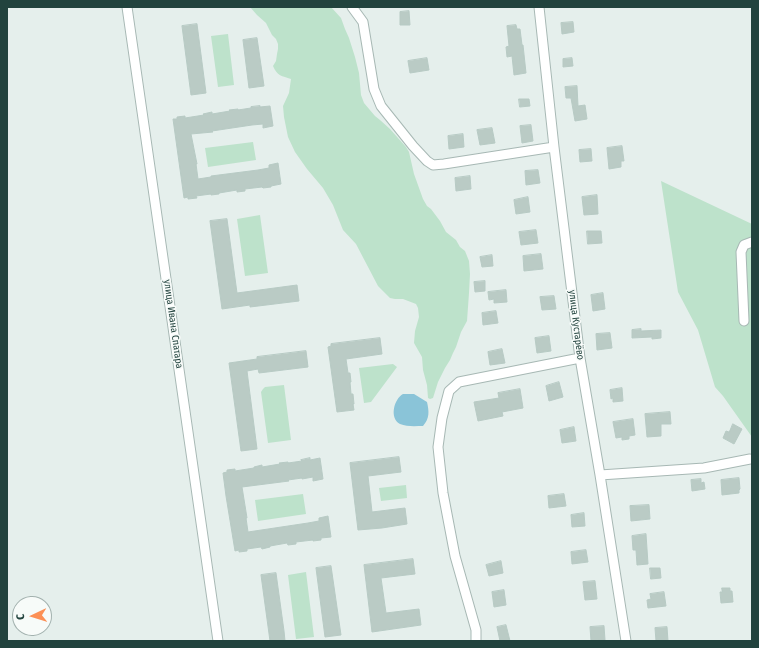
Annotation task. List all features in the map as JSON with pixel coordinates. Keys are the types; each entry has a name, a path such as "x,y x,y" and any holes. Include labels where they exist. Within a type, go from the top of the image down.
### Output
{"street":[{"name":"улица Ивана Спатара","path":"127,7 218,641"},
{"path":"352,7 363,22 374,89 381,106 427,161 433,164 444,164 554,147"},
{"name":"улица Кустарёво","path":"539,7 554,147 580,358 626,641"},
{"path":"744,321 741,252 744,245 752,242"},
{"path":"476,641 476,630 455,556 443,493 438,447 442,418 449,391 459,382 580,358"},
{"path":"600,474 704,468 750,459"}],"green space":[{"path":"250,7 331,7 341,18 355,57 359,73 361,95 364,103 406,147 409,152 414,174 423,199 440,221 446,232 456,240 460,247 465,251 469,261 470,274 467,321 450,360 438,382 433,398 428,398 422,357 414,343 415,331 419,317 418,308 416,304 403,299 390,298 378,286 356,244 343,230 333,205 323,188 295,152 288,137 283,106 289,93 291,79 276,72 273,66 276,61 278,49 276,39 272,35 266,23"},
{"path":"228,34 234,85 218,87 211,36"},
{"path":"253,142 256,160 208,167 205,148"},
{"path":"661,181 752,224 752,437 715,387 698,330 678,292"},
{"path":"260,215 268,273 245,276 237,219"},
{"path":"393,364 397,367 371,402 364,403 359,368"},
{"path":"284,385 291,440 268,443 261,392 265,387"},
{"path":"406,485 407,498 381,501 379,488"},
{"path":"303,494 306,514 258,521 255,500"},
{"path":"306,572 314,637 296,639 288,575"}],"water":[{"path":"403,394 414,394 427,402 427,420 423,426 406,426 397,421 394,413 395,404"}],"building":[{"path":"409,11 410,25 400,25 400,12"},
{"path":"573,22 574,32 562,34 561,23"},
{"path":"197,24 206,93 191,95 182,26"},
{"path":"516,25 517,29 520,29 526,73 514,75 512,56 507,57 506,47 509,46 507,26"},
{"path":"257,38 264,86 249,88 243,40"},
{"path":"427,58 429,70 410,73 408,61"},
{"path":"572,58 573,66 563,67 563,59"},
{"path":"577,86 578,106 585,105 587,119 575,121 571,98 566,98 565,87"},
{"path":"519,99 529,99 530,106 520,107"},
{"path":"260,106 270,106 273,126 263,128 263,124 252,125 212,131 213,132 191,134 197,164 198,179 269,168 269,165 278,163 281,184 271,187 245,189 245,191 237,192 237,190 219,194 196,196 197,198 184,198 173,119 177,119 177,117 185,116 185,118 212,112 212,114"},
{"path":"531,125 533,141 522,143 520,126"},
{"path":"492,128 495,143 480,145 477,130"},
{"path":"463,134 464,147 449,149 448,136"},
{"path":"622,146 624,161 621,161 621,167 609,169 607,148"},
{"path":"591,149 592,161 580,162 579,150"},
{"path":"538,170 540,183 526,185 525,171"},
{"path":"470,176 471,189 456,191 455,178"},
{"path":"597,195 598,214 584,215 582,197"},
{"path":"528,197 530,212 516,214 514,200"},
{"path":"227,219 237,293 297,285 299,301 222,309 210,221"},
{"path":"536,230 538,243 521,245 519,232"},
{"path":"587,231 601,231 602,243 588,244"},
{"path":"541,254 543,269 524,271 523,256"},
{"path":"492,255 493,266 482,267 480,257"},
{"path":"485,281 485,291 475,292 474,282"},
{"path":"506,290 507,302 494,303 494,299 489,300 488,292"},
{"path":"603,293 605,309 593,311 591,295"},
{"path":"554,296 556,309 542,310 540,297"},
{"path":"496,311 498,323 483,325 482,313"},
{"path":"641,329 641,331 661,330 661,338 632,338 632,330"},
{"path":"610,333 612,348 597,350 596,334"},
{"path":"549,336 551,351 537,353 535,338"},
{"path":"380,338 382,354 346,359 348,373 350,373 351,394 353,394 354,410 337,412 328,347 331,346 331,344"},
{"path":"502,349 505,363 490,365 488,352"},
{"path":"306,351 308,367 259,373 258,369 247,371 257,449 241,451 229,363 257,359 257,357"},
{"path":"559,382 563,397 549,401 546,386"},
{"path":"622,388 623,401 613,402 613,398 611,399 610,390"},
{"path":"520,389 523,408 502,412 503,416 478,421 474,402 499,398 498,393"},
{"path":"670,412 671,424 661,424 661,436 647,437 645,414"},
{"path":"633,419 635,435 629,436 629,439 622,440 622,437 616,438 613,422"},
{"path":"733,424 742,429 734,444 723,438 726,431 729,432"},
{"path":"574,427 576,441 562,443 560,430"},
{"path":"399,457 401,472 368,476 372,512 405,508 407,524 358,530 350,463"},
{"path":"310,458 310,460 320,458 323,479 313,481 313,477 302,478 242,487 248,532 319,521 319,518 328,516 331,537 321,538 321,540 296,542 296,544 288,545 287,543 262,549 261,547 247,549 247,551 235,551 223,473 227,472 227,470 235,469 235,471 262,465 262,467 280,464 279,463 302,461 301,460"},
{"path":"739,478 739,493 722,495 721,480"},
{"path":"701,479 701,483 704,482 705,489 692,491 691,480"},
{"path":"564,494 566,506 549,508 548,496"},
{"path":"649,505 650,519 631,521 630,506"},
{"path":"584,513 585,526 572,527 571,515"},
{"path":"646,534 648,564 637,565 636,550 633,550 632,536"},
{"path":"586,550 588,562 572,564 571,552"},
{"path":"413,559 415,574 381,578 386,613 419,609 421,625 372,632 364,565"},
{"path":"501,561 503,573 489,576 486,565"},
{"path":"331,566 341,635 325,637 316,568"},
{"path":"650,568 660,568 661,578 651,579"},
{"path":"276,573 285,641 270,641 261,575"},
{"path":"595,581 597,599 585,600 583,582"},
{"path":"722,588 730,588 730,591 732,591 733,602 721,603 720,592 722,592"},
{"path":"504,590 506,605 494,607 492,592"},
{"path":"664,592 666,606 648,608 647,600 651,599 650,594"},
{"path":"506,625 510,641 500,641 497,627"},
{"path":"604,626 605,640 591,641 590,627"},
{"path":"667,627 668,641 656,641 655,628"}]}
